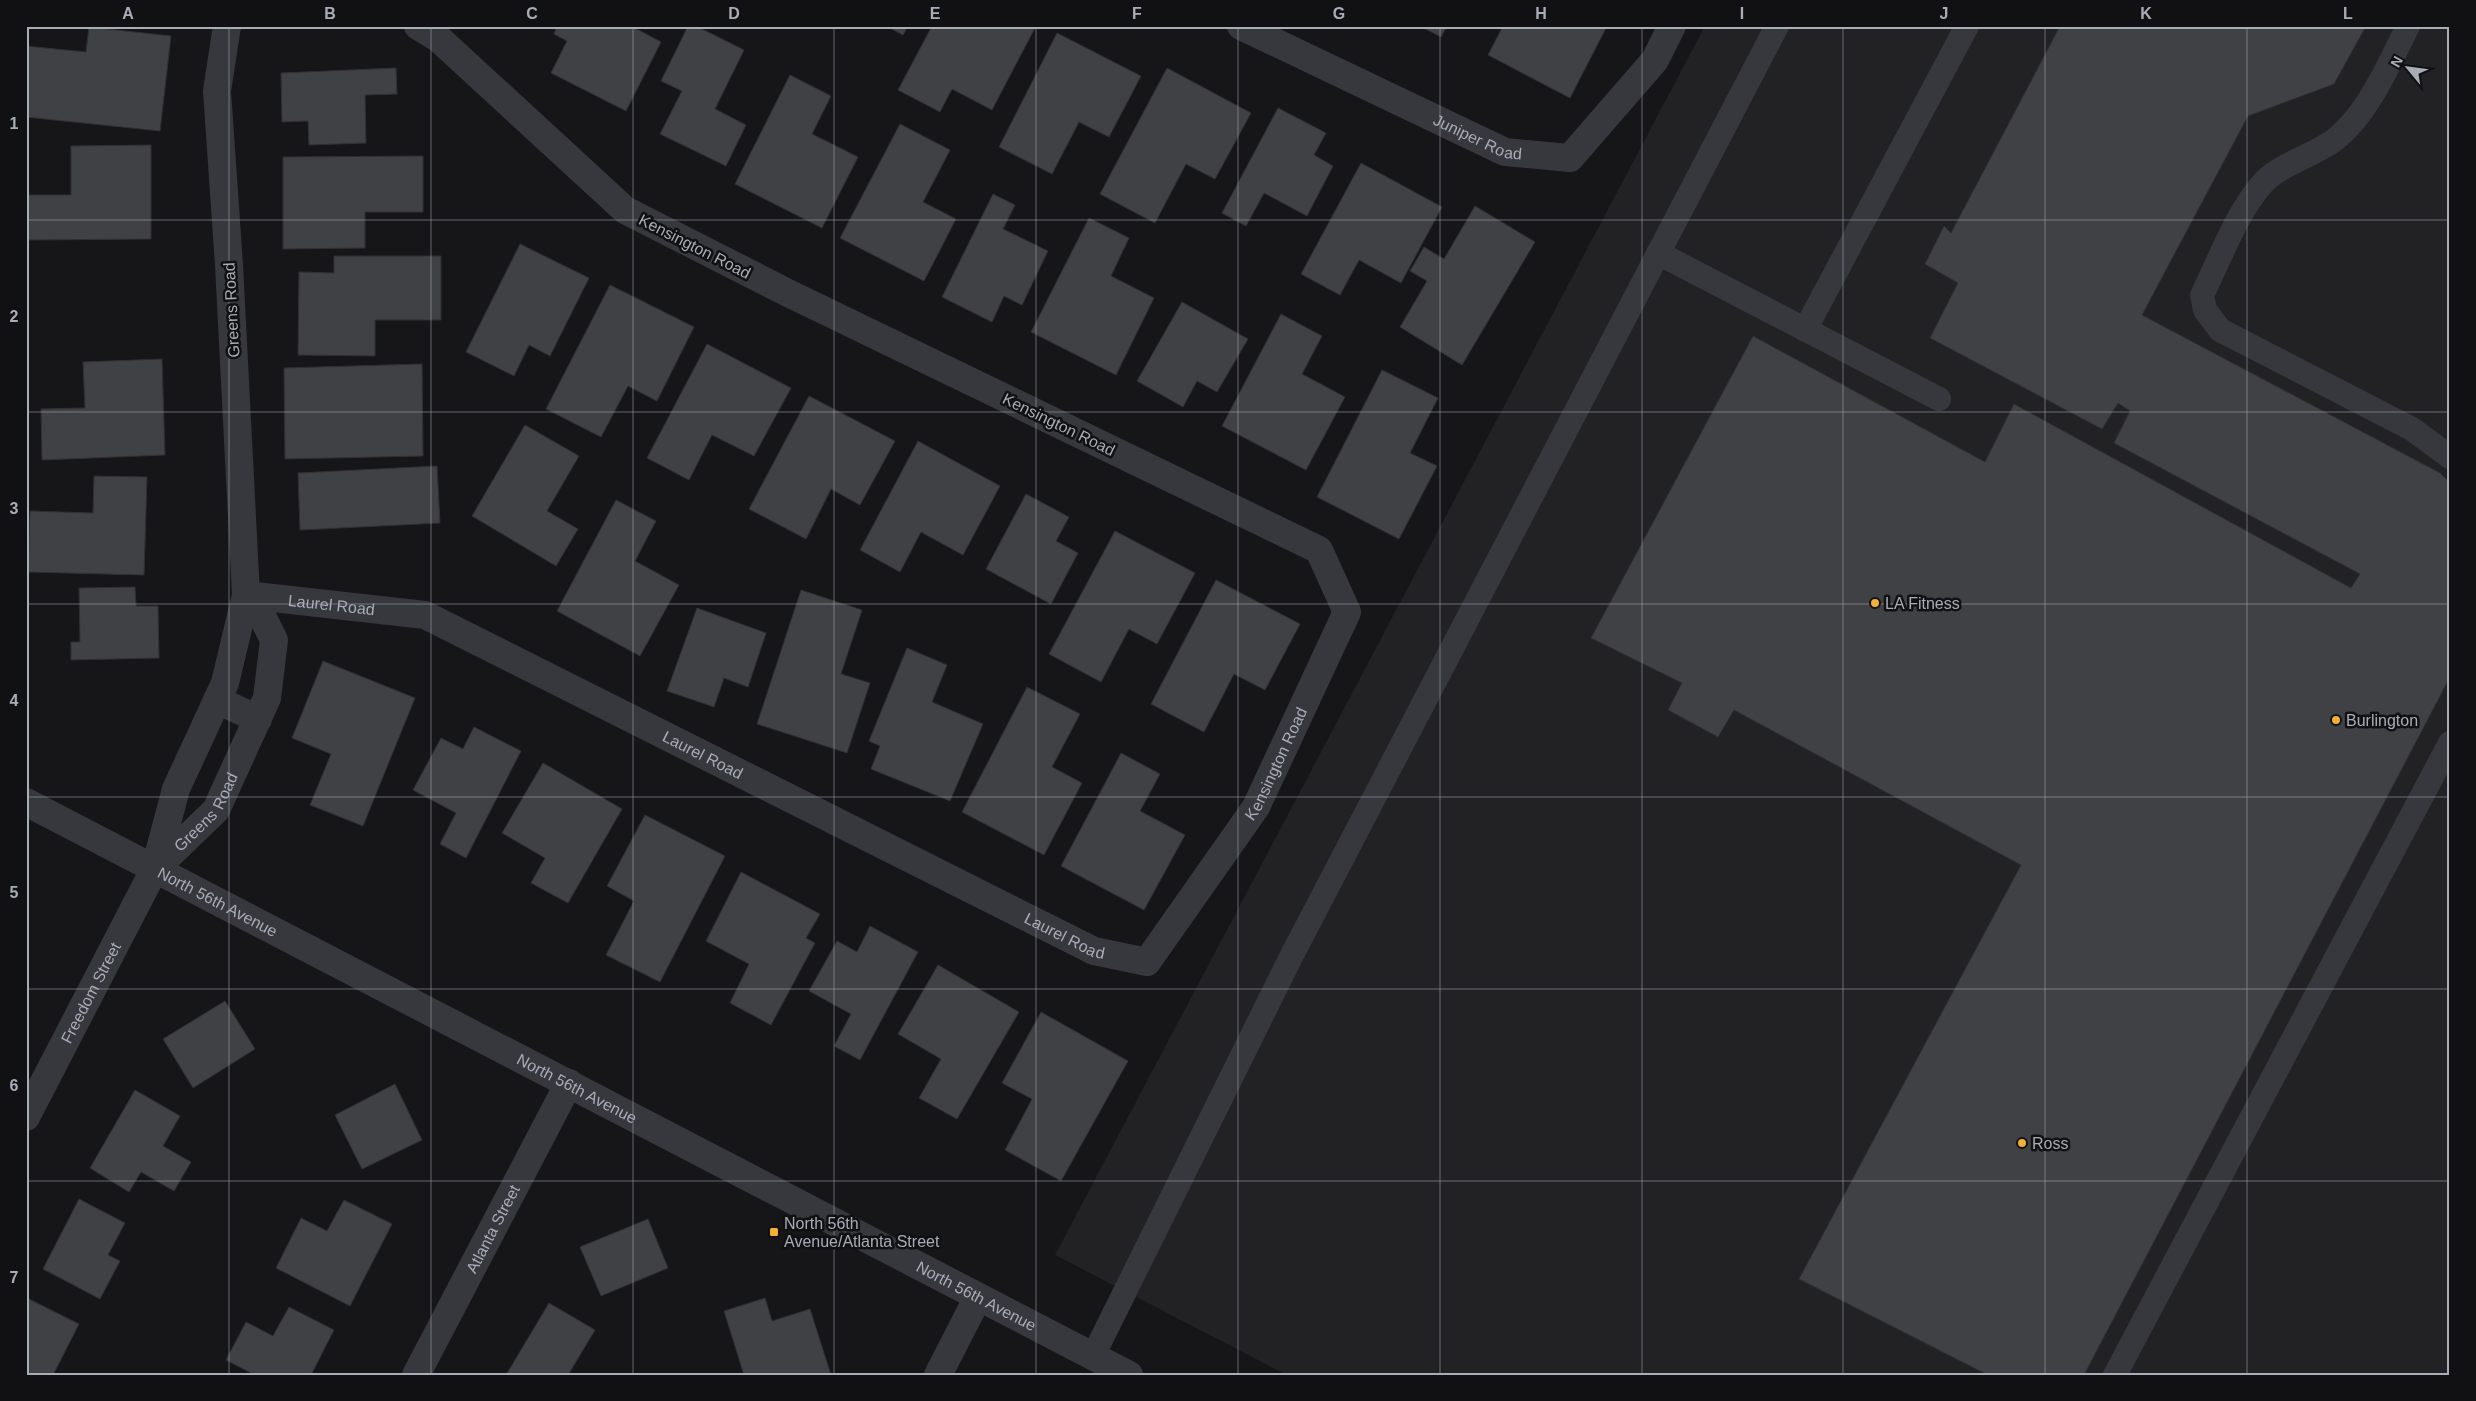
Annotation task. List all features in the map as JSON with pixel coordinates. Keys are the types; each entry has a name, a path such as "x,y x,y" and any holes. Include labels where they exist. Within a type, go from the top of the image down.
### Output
{"street":[{"name":"Greens Road","path":"155,868 176,788 225,683 246,595 229,265 217,91 227,26"},
{"name":"Kensington Road","path":"418,26 438,38 625,210 788,293 1320,550 1347,612 1256,807 1147,962"},
{"name":"Juniper Road","path":"1241,26 1504,152 1570,158 1655,60 1672,26"},
{"name":"Greens Road","path":"155,868 216,810 267,698 274,640 264,620 246,595"},
{"name":"Laurel Road","path":"246,595 425,615 1094,950 1147,962"},
{"path":"217,700 258,719"},
{"name":"North 56th Avenue","path":"26,802 1129,1375"},
{"name":"Freedom Street","path":"26,1117 155,868"},
{"name":"Atlanta Street","path":"416,1375 569,1083"},
{"path":"938,1375 978,1297"}],"lane":[{"path":"1093,1356 1292,955 1777,26"},
{"path":"1805,330 1967,26"},
{"path":"2408,26 2383,74 2354,122 2331,142 2263,183 2245,208 2202,294 2205,310 2220,330 2412,429 2450,457"},
{"path":"1658,253 1939,399"},
{"path":"2115,1375 2448,749"}],"shaded area":[{"path":"1705,26 2450,26 2450,1375 1287,1375 1055,1255"}],"building":[{"path":"557,26 631,26 661,42 626,111 551,73 567,41 554,34"},
{"path":"688,26 696,26 744,50 715,109 746,125 726,166 660,134 682,91 661,81"},
{"path":"886,26 908,26 903,35"},
{"path":"932,26 1036,26 992,110 952,89 940,112 898,90"},
{"path":"1420,26 1447,26 1441,37"},
{"path":"1503,26 1607,26 1570,98 1488,55"},
{"path":"2060,26 2366,26 2334,84 2248,116 2142,315 2440,473 2450,483 2450,677 2084,1375 1988,1375 1799,1279 2021,865 1734,710 1718,737 1668,710 1682,683 1591,638 1753,336 1985,462 2014,404 2351,588 2360,574 2114,443 2130,411 2118,403 2102,429 1930,338 1958,283 1925,264 1944,226 1951,233"},
{"path":"89,27 171,36 160,131 26,117 26,46 86,52"},
{"path":"1057,33 1141,76 1109,137 1079,122 1052,174 999,147"},
{"path":"396,68 397,94 365,95 366,143 309,145 308,121 282,122 281,73"},
{"path":"1167,68 1251,113 1215,179 1186,164 1155,223 1100,194"},
{"path":"790,75 831,96 812,134 858,157 822,228 735,184"},
{"path":"1278,108 1326,133 1314,155 1333,166 1307,216 1264,193 1246,226 1222,213"},
{"path":"900,124 950,150 923,202 956,219 924,281 840,238"},
{"path":"151,145 151,239 28,240 27,195 71,195 71,146"},
{"path":"423,156 423,212 365,212 365,248 283,249 283,157"},
{"path":"1361,163 1442,207 1401,283 1359,260 1340,295 1301,274"},
{"path":"993,194 1015,205 1003,229 1048,251 1022,305 1004,296 992,322 942,297"},
{"path":"1475,206 1535,242 1462,365 1400,327 1427,281 1410,271 1424,247 1444,259"},
{"path":"1089,218 1129,238 1111,276 1154,298 1116,375 1031,332"},
{"path":"520,244 589,278 550,356 529,345 514,376 466,352"},
{"path":"334,256 441,256 441,320 375,320 375,356 298,355 299,272 334,273"},
{"path":"610,285 694,327 657,401 628,386 601,437 546,409"},
{"path":"1182,302 1248,339 1217,392 1197,381 1183,407 1137,381"},
{"path":"1281,314 1322,336 1302,374 1345,397 1306,470 1222,426"},
{"path":"707,344 791,388 754,456 712,435 689,480 647,458"},
{"path":"162,359 165,455 42,460 41,409 85,408 83,362"},
{"path":"422,364 423,456 285,459 284,368"},
{"path":"1382,370 1438,398 1410,453 1437,466 1399,539 1317,497"},
{"path":"809,396 895,441 860,505 831,489 806,539 749,509"},
{"path":"525,425 579,456 547,511 578,529 556,566 472,516"},
{"path":"918,441 1000,486 963,555 921,532 900,572 860,550"},
{"path":"437,466 440,523 300,530 298,473"},
{"path":"94,476 147,477 144,575 28,572 30,511 93,513"},
{"path":"1026,494 1069,517 1056,541 1078,553 1051,604 986,569"},
{"path":"616,500 656,521 635,561 679,585 640,656 557,611"},
{"path":"1115,531 1195,573 1157,644 1129,629 1101,682 1049,654"},
{"path":"1216,580 1300,624 1265,690 1234,674 1204,732 1151,704"},
{"path":"135,587 136,606 158,606 159,658 71,660 71,642 80,642 79,588"},
{"path":"801,590 862,610 841,674 870,683 847,753 757,724"},
{"path":"697,608 766,633 748,687 724,678 714,707 667,691"},
{"path":"907,648 947,665 932,702 983,724 950,801 871,769 880,746 869,741"},
{"path":"323,661 415,698 363,826 310,805 331,754 292,738"},
{"path":"1027,687 1080,714 1052,767 1082,783 1044,855 962,812"},
{"path":"474,727 521,751 466,858 440,844 456,813 413,790 441,738 463,749"},
{"path":"1121,753 1160,774 1140,811 1185,835 1144,910 1061,866"},
{"path":"543,763 622,809 568,903 531,883 545,858 502,833"},
{"path":"645,815 725,856 660,982 606,955 634,901 607,886"},
{"path":"741,872 820,914 806,938 815,943 771,1025 730,1003 749,964 706,941"},
{"path":"870,926 918,952 860,1060 834,1046 851,1014 809,991 837,941 857,952"},
{"path":"938,965 1019,1012 957,1119 919,1098 941,1059 898,1034"},
{"path":"225,1001 255,1049 193,1088 163,1039"},
{"path":"1041,1012 1128,1061 1061,1181 1005,1150 1032,1099 1002,1083"},
{"path":"395,1084 422,1140 362,1169 335,1115"},
{"path":"135,1090 180,1116 163,1146 191,1162 174,1191 141,1172 129,1192 90,1168"},
{"path":"79,1199 125,1223 108,1255 120,1261 100,1299 43,1269"},
{"path":"344,1200 392,1224 350,1306 276,1268 301,1218 327,1231"},
{"path":"648,1219 668,1268 601,1296 580,1247"},
{"path":"27,1298 79,1324 53,1375 26,1375"},
{"path":"765,1298 772,1321 810,1309 831,1375 744,1375 724,1311"},
{"path":"549,1303 595,1330 568,1375 506,1375"},
{"path":"289,1307 334,1330 311,1375 255,1375 226,1360 246,1322 273,1336"}],"place":[{"name":"LA Fitness","path":"1875,603"},
{"name":"Burlington","path":"2336,720"},
{"name":"Ross","path":"2022,1143"},
{"name":"North 56th Avenue/Atlanta Street","path":"774,1232"}]}
